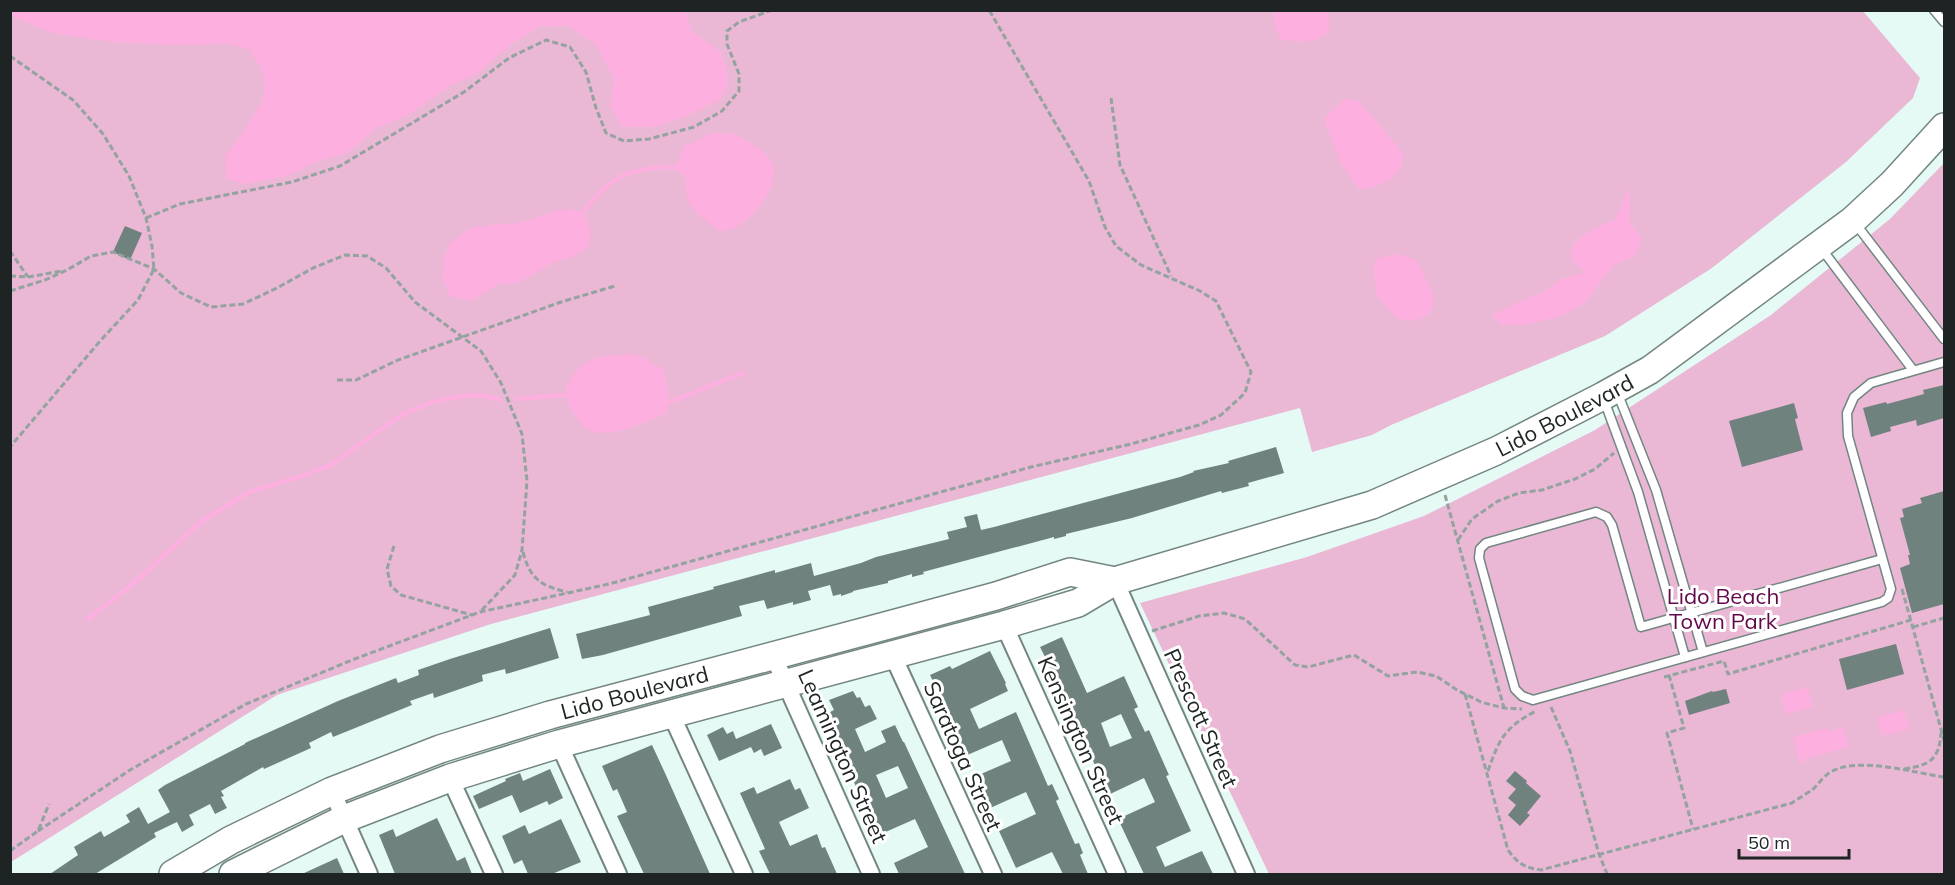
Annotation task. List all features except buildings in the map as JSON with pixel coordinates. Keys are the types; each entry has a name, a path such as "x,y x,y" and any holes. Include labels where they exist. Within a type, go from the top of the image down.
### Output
{"highway":[{"name":"Lido Boulevard","path":"243,872 344,819 450,778 559,744 893,656 1078,603 1115,580 1372,505 1496,451 1650,370 1853,220 1892,184 1944,127"},
{"name":"Lido Boulevard","path":"173,874 231,840 332,791 440,749 550,715 985,599 1070,572 1115,580"}],"street":[{"name":"Prescott Street","path":"1115,580 1246,874"},
{"name":"Kensington Street","path":"1004,625 1117,874"},
{"name":"Leamington Street","path":"773,656 871,874"},
{"name":"Saratoga Street","path":"893,656 993,874"},
{"path":"671,714 744,874"},
{"path":"559,744 618,874"},
{"path":"450,778 494,874"},
{"path":"332,791 369,874"}],"lane":[{"path":"1934,10 1944,22"},
{"path":"1853,220 1944,339"},
{"path":"1818,245 1913,370"},
{"path":"1882,559 1641,627 1612,525 1607,517 1596,512 1486,543 1480,549 1479,558 1515,689 1522,696 1533,700 1882,602 1888,598 1891,589 1848,436 1846,413 1854,397 1871,383 1944,362"},
{"path":"1609,392 1621,447 1638,492 1685,657"},
{"path":"1609,392 1656,490 1703,652"}],"path":[{"path":"146,218 180,204 292,182 340,166 464,92 509,58 546,40 570,47 586,72 606,133 624,141 649,139 694,127 722,111 739,92 739,74 727,44 727,31 739,22 772,10"},
{"path":"10,851 130,770 246,704 352,660 480,612 609,584 1031,467 1131,444 1199,425 1221,415 1245,393 1251,372 1216,301 1200,291 1141,265 1116,246 1105,227 1089,181 989,10"},
{"path":"10,56 73,100 103,134 129,176 146,218 154,269 138,300 100,340 10,447"},
{"path":"1111,98 1120,165 1172,278"},
{"path":"10,251 28,277"},
{"path":"10,291 45,280 91,256 113,252 154,269 181,293 211,307 243,304 313,268 345,255 367,256 386,268 416,302 481,351 501,383 522,434 527,481 522,550 515,574 480,612"},
{"path":"10,276 28,277 67,270"},
{"path":"337,380 356,380 398,360 561,302 615,286"},
{"path":"1458,540 1472,519 1498,501 1575,479 1595,469 1621,447"},
{"path":"1440,475 1504,708"},
{"path":"394,546 387,568 391,586 401,595 472,615"},
{"path":"522,550 527,567 536,579 550,588 568,592"},
{"path":"1901,586 1944,741"},
{"path":"1139,634 1199,616 1224,613 1245,619 1295,665 1308,667 1354,655 1388,676 1417,672 1436,676 1481,702 1504,708 1537,711"},
{"path":"1913,627 1944,618"},
{"path":"1658,678 1724,660 1728,674 1911,620"},
{"path":"1669,675 1684,728 1667,733 1693,829"},
{"path":"1466,694 1509,850 1516,862 1528,869 1540,870 1792,803 1828,774 1842,767 1855,765 1944,777"},
{"path":"1487,773 1497,744 1516,722 1537,711 1551,707 1570,751 1599,854 1607,874"},
{"path":"1899,770 1918,767 1930,762 1940,749 1941,728"},
{"path":"38,831 50,804"}],"green space":[{"path":"1862,10 1920,78 1913,98 1846,162 1712,268 1605,336 1372,435 1312,452 1300,408 491,624 277,695 11,862 11,11"},
{"name":"Lido Beach Town Park","path":"1944,163 1944,874 1269,874 1140,603 1307,557 1424,516 1595,430 1771,315 1890,219"}],"shaded area":[{"path":"10,11 685,11 693,32 721,52 727,72 727,88 720,100 685,117 654,127 622,127 610,106 614,78 596,45 568,26 541,26 512,44 476,74 450,86 407,116 378,127 347,153 321,160 284,177 244,184 227,179 225,156 263,100 265,81 260,66 248,49 229,44 169,45 104,41 54,33 11,16"},
{"path":"1274,11 1325,11 1329,14 1329,31 1318,39 1312,40 1280,39 1274,21"},
{"path":"1344,99 1360,102 1403,153 1400,169 1390,180 1359,189 1341,164 1324,119"},
{"path":"732,133 765,154 772,164 773,183 756,211 733,229 719,231 690,205 687,198 686,180 676,167 684,145 695,142 708,134"},
{"path":"1629,188 1630,223 1642,239 1635,256 1614,265 1585,303 1558,317 1524,325 1501,325 1492,315 1541,293 1561,279 1586,272 1575,263 1571,255 1572,248 1576,241 1592,230 1615,220"},
{"path":"573,209 583,212 591,230 589,247 517,283 499,284 471,301 450,296 442,278 445,255 450,243 463,233 473,227 523,222 556,211"},
{"path":"1399,254 1417,260 1433,294 1433,306 1429,314 1415,321 1398,319 1377,296 1373,268 1378,258"},
{"path":"629,354 643,357 664,370 670,402 666,413 621,431 605,433 587,429 570,407 566,394 569,380 578,369 593,359"},
{"path":"1808,687 1813,707 1786,714 1781,694"},
{"path":"1904,710 1909,729 1882,736 1877,717"},
{"path":"1843,727 1849,747 1805,759 1805,762 1800,763 1793,737 1826,728 1828,731"}],"waterway":[{"path":"583,212 603,189 623,176 646,169 676,167"},
{"path":"670,402 743,373"},
{"path":"88,619 134,583 202,521 249,492 331,465 400,416 432,402 468,395 500,400"},
{"path":"516,399 567,395"}]}
